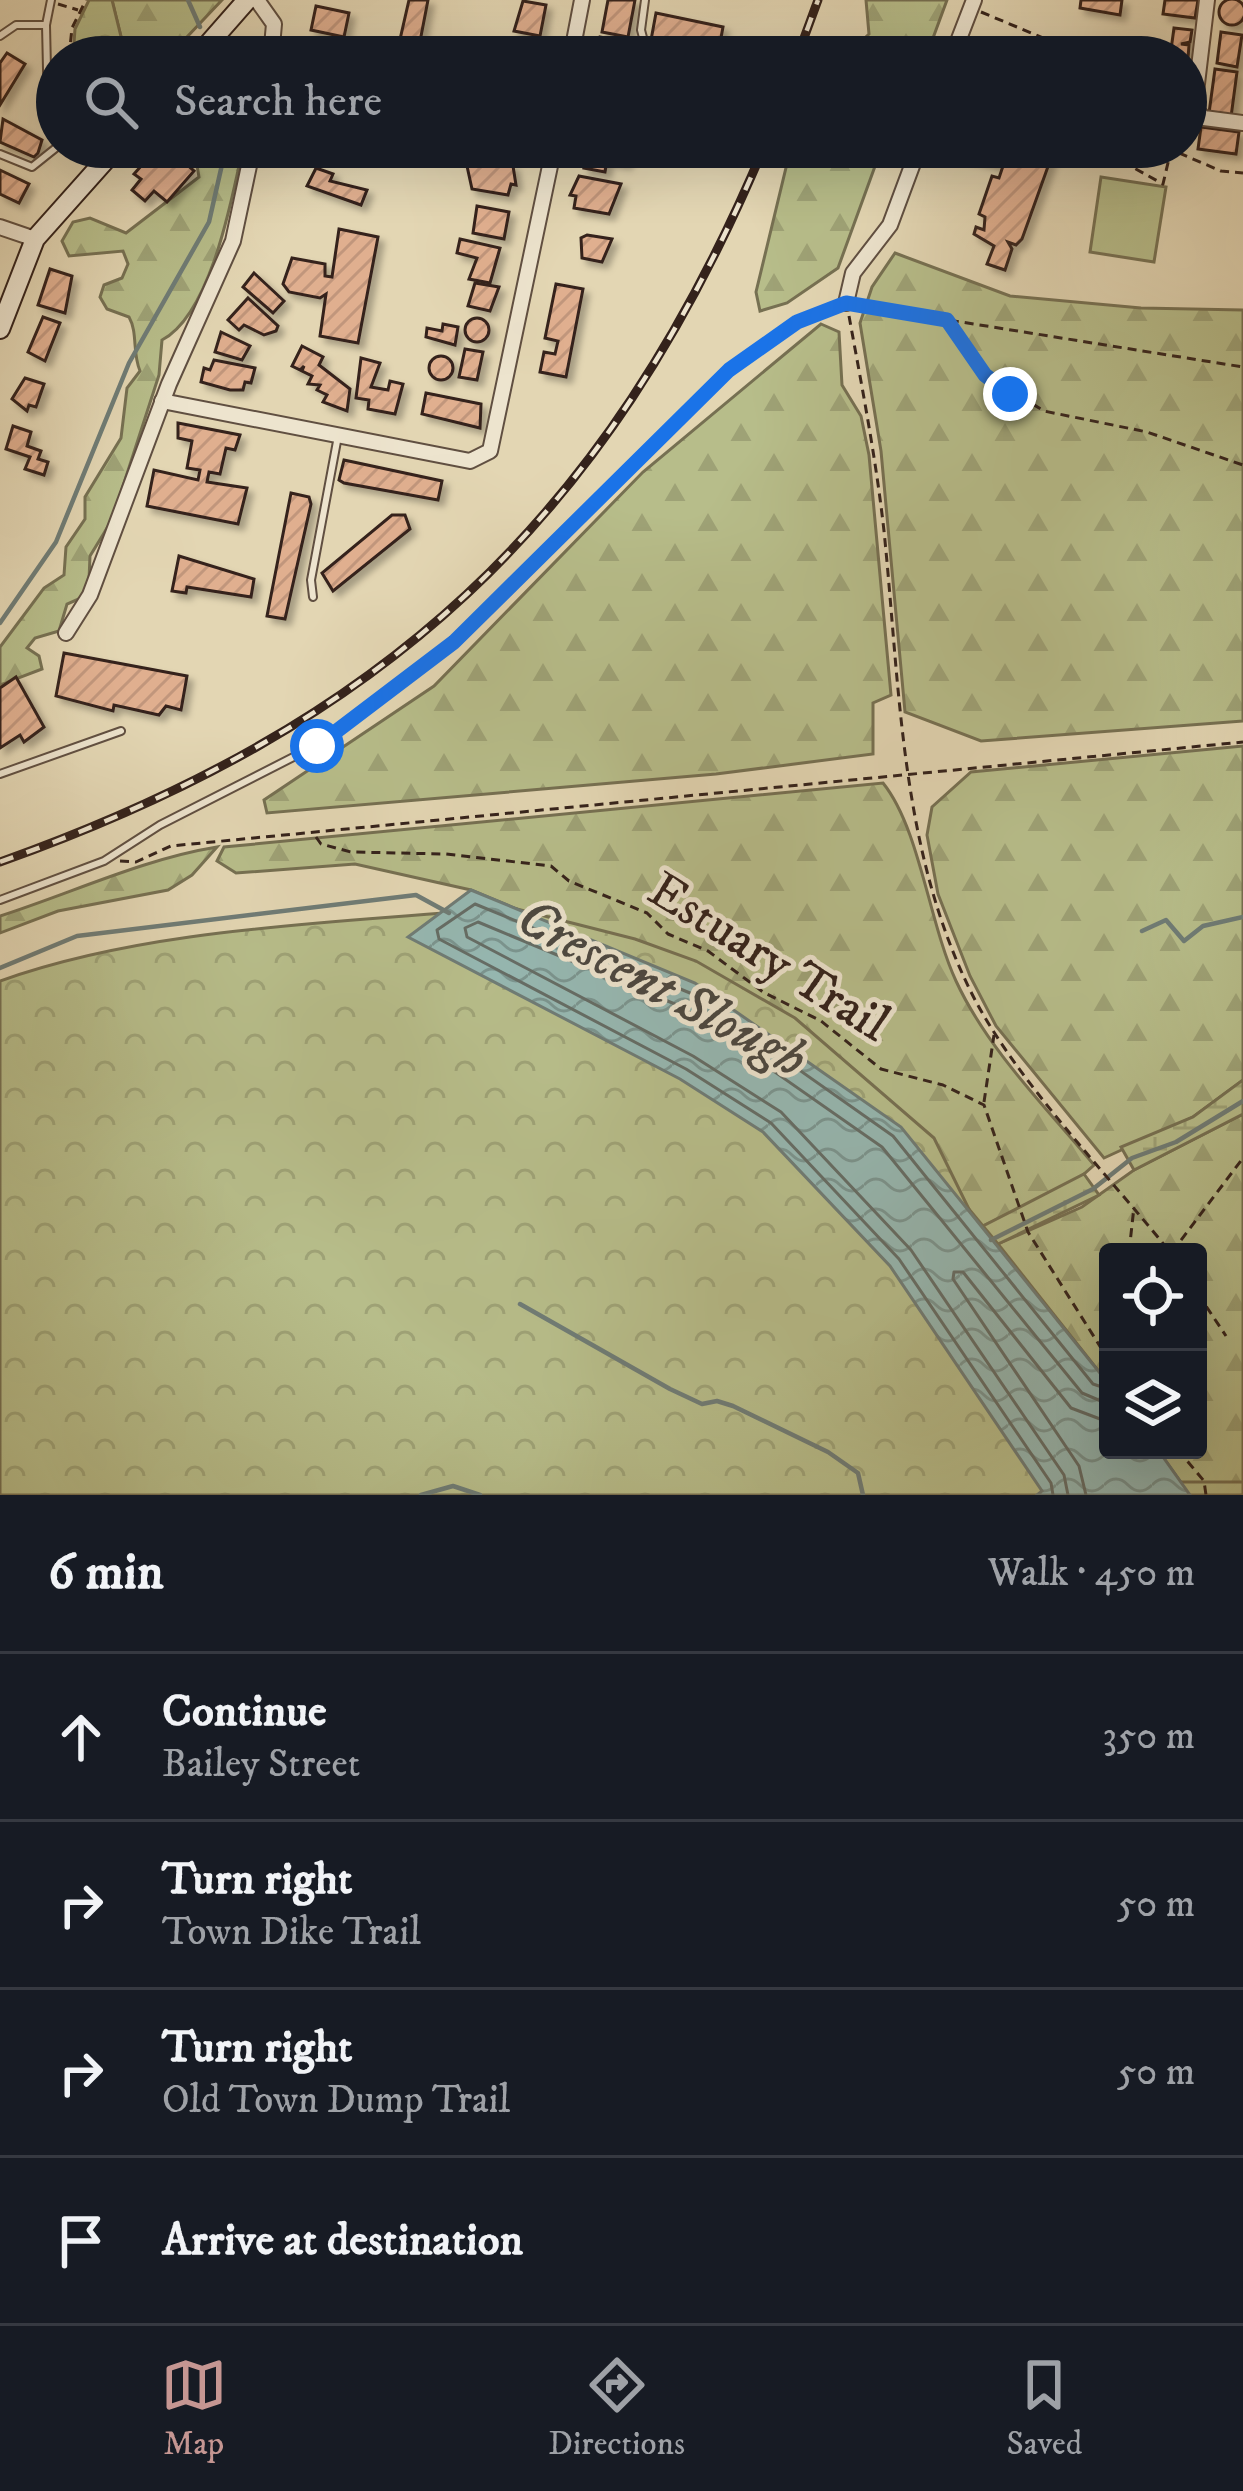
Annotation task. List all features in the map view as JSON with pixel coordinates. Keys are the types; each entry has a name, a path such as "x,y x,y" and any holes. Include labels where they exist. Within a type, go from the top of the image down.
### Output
{"street":[{"path":"215,36 247,0"},
{"path":"257,0 274,24 273,36"},
{"path":"575,36 582,0"},
{"path":"1203,36 1207,0"},
{"path":"960,36 972,4"},
{"path":"1207,118 1243,123"},
{"path":"66,633 91,595 162,401 233,242 249,168"},
{"path":"162,401 470,461 490,452 550,168"},
{"path":"846,303 853,273 890,225 911,168"},
{"path":"0,329 35,239 97,169"},
{"path":"0,227 35,239"}],"lane":[{"path":"642,36 645,0"},
{"path":"46,36 54,2"},
{"path":"0,36 16,25 46,25"},
{"path":"0,154 32,167 36,164"},
{"path":"0,900 114,856 160,826 317,746 454,642 729,370 797,322 846,303"},
{"path":"313,597 311,580 338,435"},
{"path":"0,774 121,731"}],"path":[{"path":"74,36 86,0"},
{"path":"54,2 80,11"},
{"path":"972,4 1044,36"},
{"path":"1207,166 1243,173"},
{"path":"1134,168 1163,184 1165,168"},
{"path":"1164,1243 994,1033 933,899 908,775 883,527 846,303 1243,367"},
{"path":"947,320 985,375 1044,411 1147,432 1243,465"},
{"path":"114,856 123,864 171,846 1243,742"},
{"name":"Estuary Trail","path":"315,834 321,844 351,852 446,854 551,866 569,881 647,913 668,934 708,951 763,992 821,1021 881,1070 944,1085 984,1105"},
{"path":"994,1033 984,1105 1018,1207 1028,1232 1103,1351"},
{"path":"1178,1243 1243,1158"},
{"path":"1131,1243 1134,1206"},
{"path":"1207,1308 1226,1336"},
{"path":"1186,1459 1204,1481 1206,1495"}],"green space":[{"path":"89,0 112,0 121,36 74,36"},
{"path":"112,0 222,0 188,36 121,36"},
{"path":"866,0 947,0 934,36 869,34"},
{"path":"198,168 239,168 206,281 194,306 162,340 159,375 112,520 90,556 89,580 81,598 67,604 59,631 35,638 27,648 39,656 42,669 0,685 0,647 44,588 64,575 66,547 85,519 85,497 121,438 127,388 140,371 129,317 107,309 100,297 104,285 122,278 128,264 123,251 69,256 62,241 73,222 90,218 126,233 199,177"},
{"path":"786,168 874,168 838,268 787,303 760,311 756,292"},
{"path":"1101,177 1166,187 1154,262 1090,252"},
{"path":"895,253 1010,296 1141,308 1243,310 1243,721 981,741 905,712 881,451 860,323 872,287"},
{"path":"821,324 839,332 842,385 861,416 869,455 891,695 873,703 873,754 716,774 267,813 264,800 434,686 643,472"},
{"path":"1243,746 1243,1080 1193,1117 1104,1158 996,1026 970,976 938,894 927,835 932,807 971,772"},
{"path":"883,783 906,825 947,958 969,1006 1019,1077 1094,1165 1075,1182 983,1226 901,1127 695,983 471,890 355,864 236,873 217,861 224,847"},
{"path":"217,847 192,875 168,890 58,911 0,933 0,916 135,868"},
{"path":"509,907 635,939 696,961 795,1018 934,1138 991,1254 1099,1435 1099,1459 1120,1459 1150,1482 1243,1482 1243,1495 0,1495 0,981 122,948 317,923"},
{"path":"1243,1080 1243,1114 1134,1170 1121,1147 1193,1117"},
{"path":"1243,1114 1243,1495 1190,1495 1164,1459 1207,1459 1207,1243 1099,1243 1099,1372 998,1244 1082,1207 1134,1170"},
{"path":"1084,1174 1099,1195 998,1244 983,1226"}],"water":[{"name":"Crescent Slough","path":"471,890 695,983 901,1127 1099,1372 1099,1459 1164,1459 1190,1495 1037,1495 1042,1491 890,1266 763,1132 680,1079 408,937"}],"building":[{"path":"1232,-1 1241,3 1241,21 1232,25 1223,21 1219,12 1223,3"},
{"path":"409,0 428,0 421,36 401,36"},
{"path":"608,0 635,0 628,36 602,32"},
{"path":"1081,0 1122,0 1120,15 1080,8"},
{"path":"1165,0 1198,0 1195,18 1163,14"},
{"path":"523,1 546,5 540,36 514,31"},
{"path":"316,6 349,13 344,36 311,30"},
{"path":"656,13 723,27 721,36 652,36"},
{"path":"1174,28 1192,30 1191,36 1173,36"},
{"path":"1221,32 1242,35 1237,67 1217,63"},
{"path":"7,53 25,64 0,105 0,63"},
{"path":"1215,69 1237,72 1231,117 1209,113"},
{"path":"3,119 36,137 36,155 34,157 0,142"},
{"path":"1207,128 1239,132 1236,154 1207,150"},
{"path":"139,168 194,171 167,202 154,191 145,201 132,190 141,179 134,174"},
{"path":"316,168 333,174 330,181 367,190 361,205 307,186"},
{"path":"467,168 513,168 516,185 511,184 508,195 472,189"},
{"path":"1002,168 1047,168 1022,239 1016,245 1008,242 1012,249 1005,270 987,264 994,246 974,234 976,227 984,230 985,217 979,214 992,176 999,178"},
{"path":"0,170 29,184 19,203 0,194"},
{"path":"579,176 621,184 609,214 574,208 576,196 570,195"},
{"path":"477,206 509,212 504,239 473,233"},
{"path":"339,229 378,237 358,343 320,336 326,294 320,298 289,292 283,284 292,258 325,264 325,276 332,277"},
{"path":"581,238 612,239 602,262 582,258"},
{"path":"460,239 500,248 490,283 469,279 477,258 457,253"},
{"path":"50,269 72,276 65,313 38,305"},
{"path":"254,273 284,301 273,313 243,287"},
{"path":"475,283 499,287 490,311 468,306"},
{"path":"556,284 583,289 566,377 540,372 544,352 555,354 558,341 545,338"},
{"path":"248,298 278,326 276,331 264,335 244,325 239,330 228,320"},
{"path":"43,317 60,323 45,361 28,352"},
{"path":"477,318 489,330 477,342 465,330"},
{"path":"443,324 458,327 455,345 426,337 427,328 442,331"},
{"path":"221,332 250,346 242,360 215,352"},
{"path":"302,346 323,357 319,365 350,389 347,411 323,402 327,395 317,390 320,385 308,384 312,376 302,371 304,366 300,370 292,366"},
{"path":"465,349 483,352 477,380 459,377"},
{"path":"441,356 450,359 450,377 441,380 432,377 429,368 432,359"},
{"path":"361,358 380,363 371,387 388,390 390,381 403,384 395,414 368,409 369,400 356,398"},
{"path":"214,360 255,368 251,383 245,382 243,390 230,390 201,382 204,368 210,370"},
{"path":"25,378 44,384 36,407 29,405 27,411 12,399"},
{"path":"426,393 481,404 480,428 422,414"},
{"path":"178,423 240,435 235,450 226,448 220,474 209,472 207,482 247,488 238,524 147,506 154,470 198,480 200,470 187,468 192,441 178,438"},
{"path":"13,426 31,432 27,446 41,451 38,459 48,462 44,475 25,469 30,457 6,449"},
{"path":"344,460 442,481 438,500 344,483 339,480"},
{"path":"291,493 309,497 311,504 285,619 267,616"},
{"path":"392,515 405,515 410,529 333,591 322,573"},
{"path":"179,556 254,579 251,597 187,587 186,593 172,591"},
{"path":"64,653 187,676 181,710 166,706 159,715 114,705 113,711 56,696"},
{"path":"16,677 44,727 24,742 20,735 0,748 0,688"}],"waterway":[{"path":"188,0 200,27"},
{"path":"0,623 56,542 129,363 209,222 221,168"},
{"name":"Crescent Slough","path":"0,968 77,936 416,895 449,913"},
{"path":"1142,931 1166,920 1184,941 1203,926 1243,917"},
{"path":"991,1240 1093,1189 1132,1158 1176,1142 1243,1101"},
{"path":"520,1304 670,1389 702,1404 717,1401 733,1406 828,1452 858,1473 863,1495"},
{"path":"421,1495 453,1486 480,1495"}],"railway":[{"path":"805,36 818,0"},
{"path":"0,862 136,808 259,746 368,675 466,594 554,503 632,398 702,280 754,168"}],"route":[{"path":"317,746 454,642 729,370 797,322 846,303 947,320 985,375 1010,394"}]}
